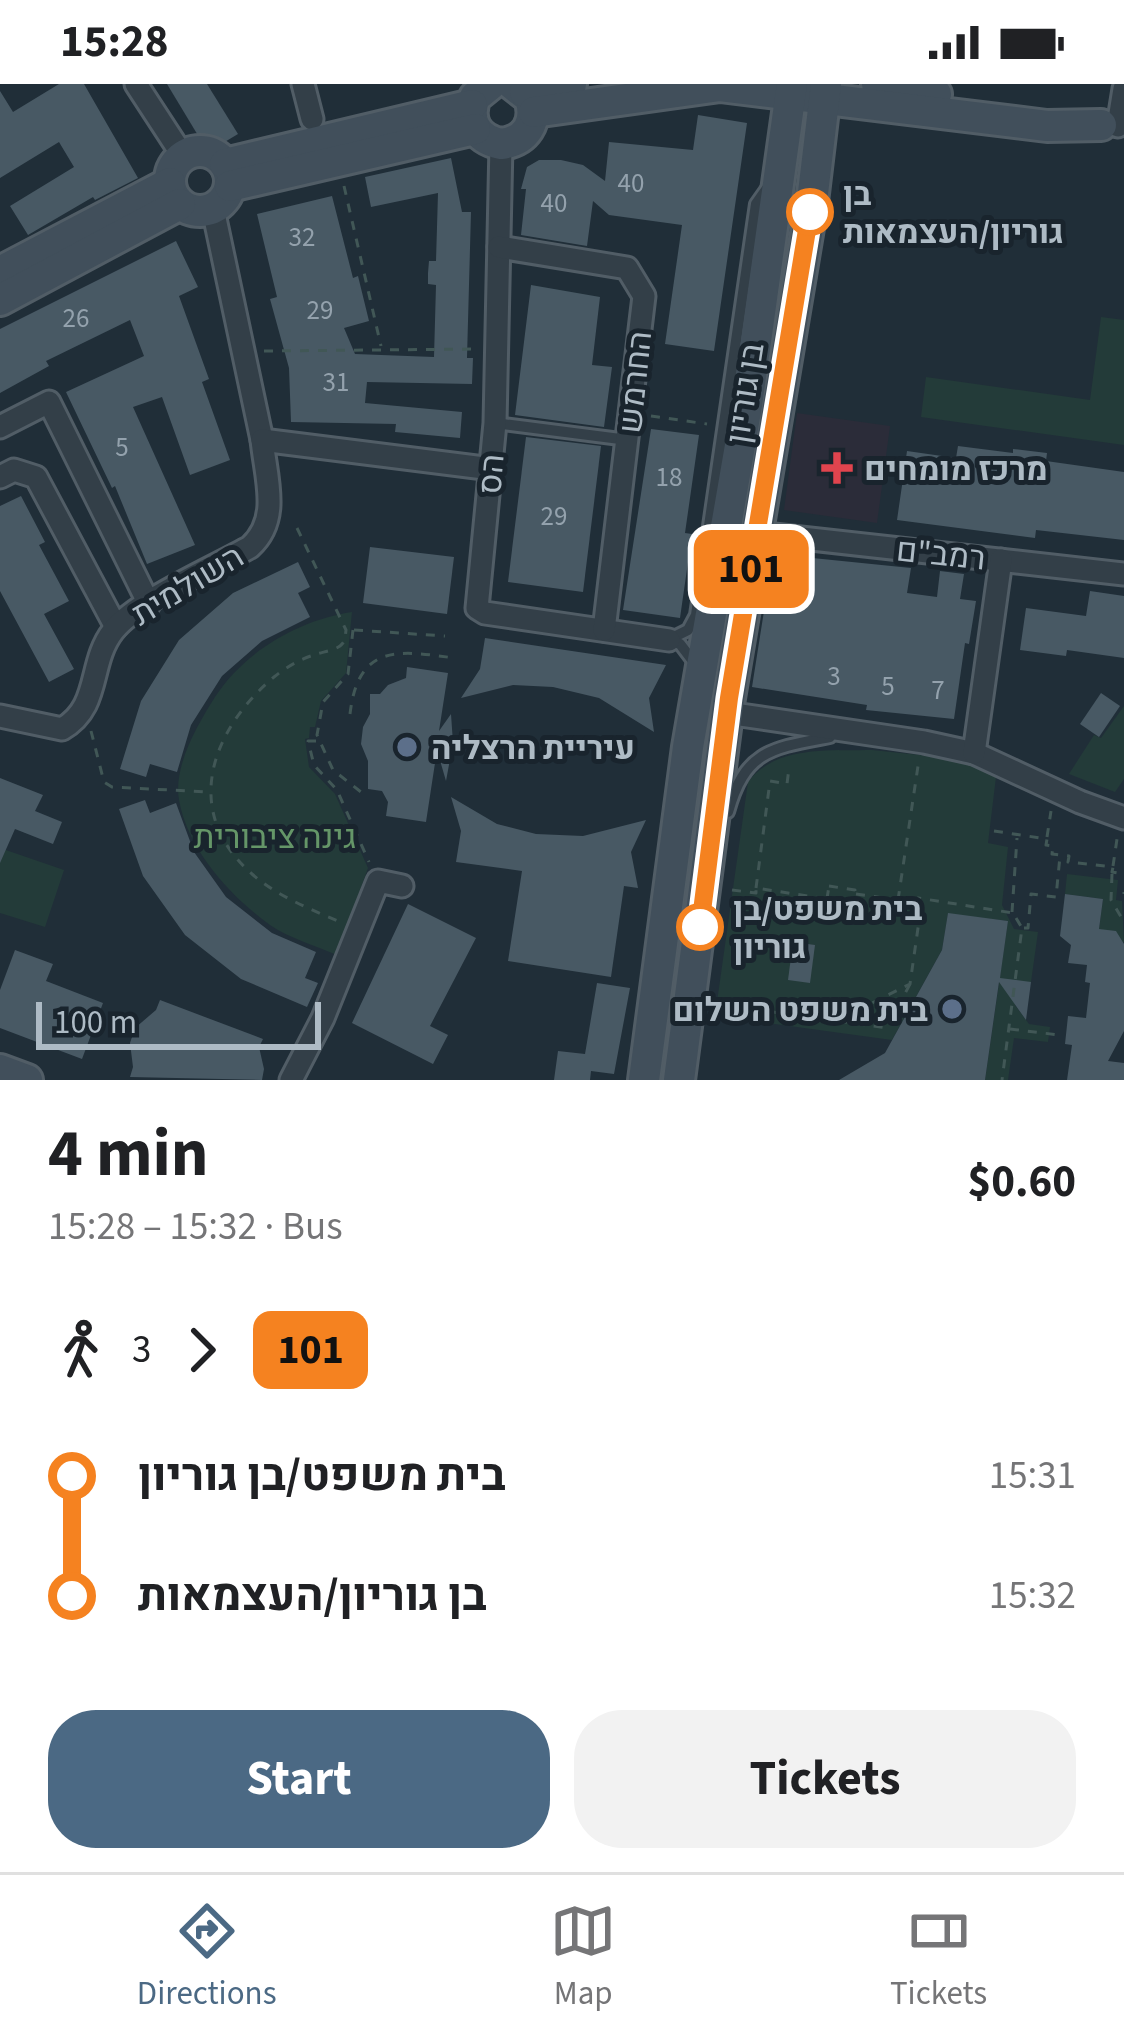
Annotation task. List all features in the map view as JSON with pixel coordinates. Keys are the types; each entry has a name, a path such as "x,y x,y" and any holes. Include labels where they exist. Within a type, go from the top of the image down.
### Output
{"street":[{"path":"136,84 196,212 223,186 485,116 524,136 524,96"},
{"path":"303,84 312,119"},
{"path":"524,96 571,84"},
{"path":"877,84 1114,126"},
{"path":"524,96 720,86 791,89 1047,126 1114,126"},
{"name":"בן גוריון","path":"679,1080 699,939 716,892 720,704 747,405 791,89"},
{"path":"1114,126 1124,89"},
{"name":"בן גוריון","path":"644,1080 688,747 720,704 789,391 825,92"},
{"path":"223,186 338,160 485,116"},
{"name":"הס","path":"485,116 499,247 492,469 477,608 485,613 669,640"},
{"path":"6,275 178,181 201,151 223,186 244,352 262,440 492,469"},
{"name":"החרמש","path":"499,247 627,268 644,296 604,630"},
{"path":"0,427 49,401 149,604"},
{"name":"השולמית","path":"83,712 103,647 116,628 149,604 250,548 265,534 270,514 262,440"},
{"path":"0,477 14,470 36,477 116,628"},
{"name":"רמב\"ם","path":"757,532 1124,574"},
{"path":"974,753 1001,560"},
{"path":"720,704 830,737 878,735"},
{"path":"720,704 974,753 1121,825"},
{"path":"0,716 62,729 83,712"},
{"path":"291,1080 323,1018 378,881 402,886"},
{"path":"667,898 679,901 692,916 699,939"},
{"path":"0,1070 27,1080"}],"lane":[{"path":"669,640 694,623 756,205 783,165"},
{"path":"747,405 789,391"},
{"path":"494,423 628,440"},
{"path":"669,640 688,652 720,704"},
{"path":"716,892 740,777 767,750 830,737"}],"path":[{"path":"338,160 382,348"},
{"path":"244,352 497,349"},
{"path":"657,416 724,426"},
{"path":"297,528 349,630 348,674 323,702 318,742 333,770 362,792"},
{"path":"349,630 445,636"},
{"path":"349,630 343,644 279,673 245,703 224,732 210,792 220,837 248,871 288,898 358,930"},
{"path":"350,714 359,676 388,653 399,650 454,658"},
{"path":"83,712 104,782 112,787 210,792"},
{"path":"318,742 308,741 314,765 337,790 378,881"},
{"path":"898,900 918,766"},
{"path":"716,892 756,893 770,782 787,784 788,768"},
{"path":"1052,808 1046,845 1053,846 1052,854 1124,874"},
{"path":"1121,825 1112,900 1124,922"},
{"path":"994,831 1047,839"},
{"path":"1002,1080 1022,928 1010,906 1018,835"},
{"path":"1022,928 1028,928 1031,894 1056,897 1060,855"},
{"path":"829,886 855,890 851,915 825,911 827,899 829,886"},
{"path":"757,888 827,899"},
{"path":"854,894 918,903"},
{"path":"920,914 916,913 919,898 1013,913"},
{"path":"711,1003 887,1028 910,984 920,914 933,902"},
{"path":"836,1021 910,984"},
{"path":"1009,1029 1059,1036"}],"shaded area":[{"name":"מרכז מומחים","path":"797,413 890,426 877,523 784,510"}],"green space":[{"path":"1101,317 1124,320 1124,445 921,417 926,377 1090,400"},
{"name":"גינה ציבורית","path":"352,612 346,673 321,701 315,727 310,727 305,739 309,767 335,794 368,868 337,955 270,925 226,886 191,837 178,787 195,732 227,680 293,630"},
{"path":"1124,706 1124,779 1115,792 1069,774 1094,735 1101,738"},
{"path":"872,750 958,759 996,777 988,843 1008,847 1002,905 1014,929 1038,932 1031,982 1025,982 1015,1005 1029,1024 1050,1027 1048,1042 1014,1038 1008,1080 985,1080 1008,921 948,914 942,950 892,1040 715,1016 748,782 788,756"},
{"path":"0,848 64,870 45,927 0,913"},
{"path":"1067,874 1118,880 1116,900 1122,901 1124,942 1099,929 1103,899 1065,894"}],"building":[{"path":"59,84 84,84 138,178 93,197 28,235 10,206 74,167 59,142 0,178 0,91 13,112"},
{"path":"167,84 207,84 238,134 208,152"},
{"path":"698,115 747,123 714,351 665,344 682,225 609,215 593,201 587,246 521,235 526,189 521,189 527,167 539,160 561,160 583,165 605,181 609,142 693,150"},
{"path":"451,158 462,212 471,212 467,358 473,358 472,384 367,382 365,403 462,412 460,438 395,432 396,424 291,422 289,368 270,299 277,297 257,214 332,196 369,321 344,328 355,354 434,357 436,285 428,284 428,273 429,261 436,261 438,193 371,207 365,177"},
{"path":"176,241 198,287 179,296 209,379 202,382 230,460 190,475 162,397 133,407 195,545 147,564 115,486 112,488 66,392 144,356 130,320 46,361 49,366 0,393 0,329"},
{"path":"531,285 600,297 592,365 612,367 604,427 515,415"},
{"path":"651,429 699,435 685,533 692,534 680,618 623,610"},
{"path":"526,437 601,446 583,592 508,582"},
{"path":"958,446 1047,453 1046,461 1124,472 1124,540 1036,530 1035,538 897,520 907,451 956,458"},
{"path":"21,496 45,542 39,545 69,601 44,614 74,669 49,682 0,591 0,506"},
{"path":"370,547 454,557 447,614 363,603"},
{"path":"773,554 911,568 907,593 937,597 940,571 964,574 960,599 976,601 954,719 866,710 867,705 752,687"},
{"path":"298,562 310,587 298,593 310,617 262,641 222,676 191,725 177,772 150,764 146,777 120,769 141,701 179,640 233,593"},
{"path":"1090,591 1124,596 1124,658 1067,650 1066,656 1020,650 1026,608 1086,616"},
{"path":"485,638 666,665 649,698 654,732 599,698 553,687 513,685 461,698 480,669"},
{"name":"עיריית הרצליה","path":"407,667 448,673 439,731 451,714 453,743 446,781 437,750 426,822 386,816 388,802 382,791 368,789 368,761 361,744 370,694 380,694 406,678"},
{"path":"1101,693 1120,706 1099,737 1080,724"},
{"path":"0,778 43,795 35,811 62,822 53,844 15,829 0,863"},
{"path":"451,797 497,824 536,834 583,836 646,820 631,852 638,888 624,886 611,977 508,961 522,871 456,862 461,831"},
{"path":"145,800 150,813 176,803 194,852 226,897 272,933 316,952 305,978 318,983 307,1007 241,979 185,935 143,876 119,809"},
{"path":"1065,894 1103,899 1099,929 1116,931 1124,944 1124,1031 1108,1061 1124,1063 1124,1080 1067,1080 1072,1045 1065,1044 1068,1016 1086,1018 1090,983 1085,982 1087,965 1068,963 1071,945 1060,936"},
{"path":"408,904 476,938 430,1026 448,1035 433,1064 352,1023"},
{"name":"בית משפט השלום","path":"948,913 1008,921 1000,978 1031,982 1026,1020 999,982 985,1080 839,1080 885,1053 942,950"},
{"path":"793,942 815,945 810,983 788,980"},
{"path":"15,950 53,964 46,981 103,1003 82,1059 0,1028 0,990"},
{"path":"597,983 630,988 614,1074 591,1071 590,1080 554,1080 558,1051 585,1054"},
{"path":"160,1000 263,1039 259,1047 262,1080 130,1077 135,1028 156,1010"}],"bus line":[{"name":"101","path":"700,927 729,698 810,212"}],"place":[{"name":"בן גוריון/העצמאות","path":"810,212"},
{"name":"מרכז מומחים","path":"837,468"},
{"name":"עיריית הרצליה","path":"407,747"},
{"name":"בית משפט/בן גוריון","path":"700,927"},
{"name":"בית משפט השלום","path":"952,1009"}]}
